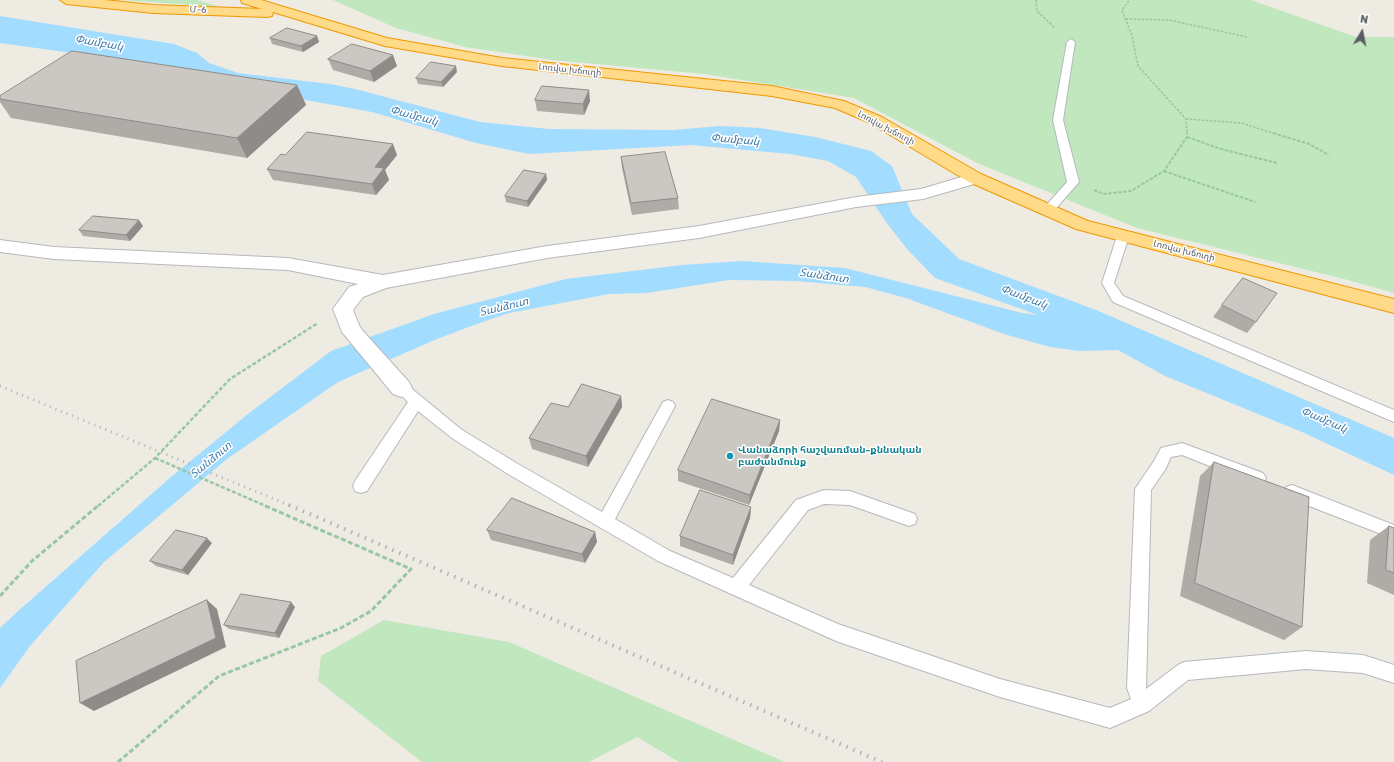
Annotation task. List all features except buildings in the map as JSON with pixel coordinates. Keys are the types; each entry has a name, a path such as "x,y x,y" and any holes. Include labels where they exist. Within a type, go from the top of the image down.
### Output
{"highway":[{"name":"Մ-6","path":"66,0 153,9 287,13"},
{"name":"Մ-6","path":"247,0 287,13"},
{"name":"Լոռվա խճուղի","path":"287,13 385,42 502,62 772,91 839,104 876,120 975,178 1082,225 1394,306"}],"street":[{"path":"409,394 349,327 343,309 356,292 382,282 547,252 699,232 856,202 923,194 975,178"},
{"path":"0,246 54,253 288,264 382,282"}],"lane":[{"path":"1048,210 1073,182 1058,120 1070,42"},
{"path":"1123,236 1108,283 1118,299 1394,416"},
{"path":"361,486 409,394 457,434 513,469 664,556 836,632 1000,688 1110,718 1142,704 1184,671 1306,660 1363,664 1394,674"},
{"path":"605,522 668,406"},
{"path":"1142,704 1136,688 1143,489 1160,465 1166,452 1182,449 1394,532"},
{"path":"736,588 802,505 824,497 850,498 909,519"}],"path":[{"path":"1036,0 1037,12 1070,42"},
{"path":"1073,182 1104,194 1132,191 1164,171 1187,137 1186,119 1138,66 1126,18 1122,10 1129,2"},
{"path":"1126,18 1169,20 1247,36"},
{"path":"1186,119 1241,123 1309,144 1329,155"},
{"path":"1187,137 1221,149 1277,163"},
{"path":"1164,171 1255,202"},
{"path":"0,596 32,561 155,458 230,379 299,334 343,309"},
{"path":"118,762 218,676 341,628 371,611 411,569 155,458"}],"green space":[{"path":"123,0 197,0 220,7"},
{"path":"333,0 1251,0 1356,37 1394,37 1394,293 1348,280 1137,228 977,163 854,98 704,74 553,60 465,47 396,28"},
{"path":"384,620 509,642 785,762 679,762 637,737 589,762 422,762 318,681 321,656"}],"water":[{"path":"0,16 174,44 197,53 209,63 238,73 330,84 355,89 480,122 549,129 673,130 720,126 760,128 815,137 871,151 892,166 912,214 959,259 1096,310 1394,438 1394,475 1302,432 1165,376 1118,350 1079,351 1050,347 1004,334 906,298 865,287 796,281 729,280 647,293 609,294 509,313 437,339 338,382 227,459 104,562 30,646 0,688 0,628 171,477 248,414 331,351 434,314 566,279 682,265 741,261 845,268 1022,313 1038,315 935,278 907,249 886,222 856,177 828,161 790,154 691,145 529,154 476,143 372,112 272,94 94,56 0,43"}],"railway":[{"path":"0,386 291,506"},
{"path":"289,505 882,762"}],"place":[{"name":"Վանաձորի հաշվառման-քննական բաժանմունք","path":"730,456"}],"water label":[{"name":"Փամբակ","path":"99,43"},
{"name":"Փամբակ","path":"414,116"},
{"name":"Փամբակ","path":"735,140"},
{"name":"Տանձուտ","path":"824,276"},
{"name":"Փամբակ","path":"1024,297"},
{"name":"Տանձուտ","path":"504,307"},
{"name":"Փամբակ","path":"1324,420"},
{"name":"Տանձուտ","path":"211,460"}]}
